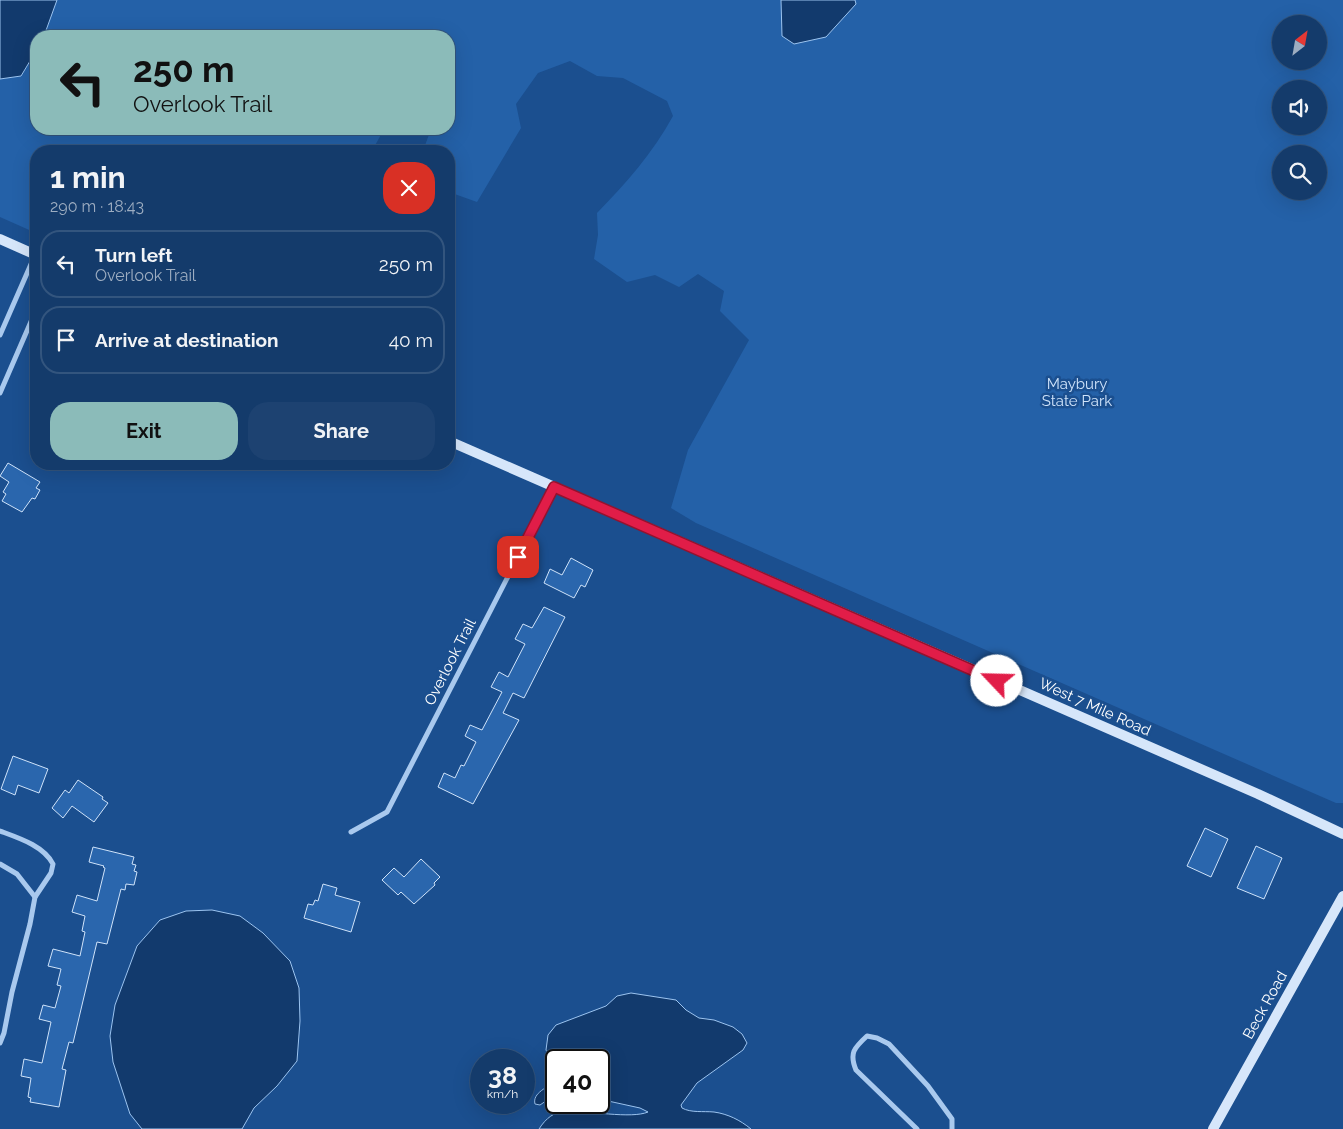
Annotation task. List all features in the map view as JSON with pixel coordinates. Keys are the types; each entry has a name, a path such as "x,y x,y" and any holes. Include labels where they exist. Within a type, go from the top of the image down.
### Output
{"street":[{"path":"0,239 30,252"},
{"path":"0,335 30,268"},
{"path":"0,393 30,324"},
{"name":"West 7 Mile Road","path":"455,443 1240,786 1343,834"},
{"name":"Overlook Trail","path":"351,832 387,812 554,487"},
{"path":"0,831 19,838 37,848 50,857 53,864 51,873 35,897 4,1033 0,1043"},
{"path":"0,864 17,874 35,897"},
{"name":"Beck Road","path":"1213,1129 1343,896"},
{"path":"917,1129 856,1070 853,1052 867,1036 877,1038 889,1044 908,1064 928,1086 952,1119 952,1129"}],"green space":[{"name":"Maybury State Park","path":"0,0 1343,0 1343,803 1336,803 696,523 671,508 688,450 749,340 720,311 724,291 698,274 679,287 655,275 627,282 594,259 598,235 597,213 657,143 673,116 667,101 623,78 597,76 570,61 538,73 516,104 521,128 477,202 455,194 455,145 425,145 429,135 455,135 455,30 46,30"},
{"path":"30,58 30,135 381,135 375,145 30,145 30,230 0,217 0,79 16,76"}],"shaded area":[{"path":"0,0 57,0 46,30 30,30 30,61 21,76 0,79"},
{"path":"781,0 855,0 856,4 826,37 794,44 782,36"},
{"path":"212,910 240,916 263,933 290,961 299,988 300,1021 297,1061 277,1086 254,1108 242,1129 142,1129 130,1114 113,1062 110,1036 115,1005 137,946 160,920 186,911"},
{"path":"631,993 676,1000 686,1010 699,1018 714,1020 733,1027 742,1034 747,1043 743,1050 697,1083 681,1105 682,1108 689,1111 714,1112 729,1116 751,1129 539,1129 544,1122 554,1114 631,1115 648,1112 640,1108 610,1101 610,1049 546,1049 548,1035 556,1025 606,1006 617,996"},
{"path":"545,1088 545,1102 540,1105 535,1104 538,1093"}],"building":[{"path":"8,463 40,482 36,488 40,490 35,499 32,498 22,512 2,501 6,494 3,492 9,482 0,476"},
{"path":"571,558 593,570 585,587 581,585 574,598 544,583 550,569 562,575"},
{"path":"544,607 565,617 524,698 513,693 503,713 519,720 473,804 438,787 444,773 455,778 461,765 464,766 476,742 465,736 470,725 482,730 502,692 491,687 499,672 508,677 525,644 515,639 523,624 532,628"},
{"path":"13,756 48,769 39,793 18,785 15,795 1,789"},
{"path":"78,780 103,797 102,799 108,803 94,822 72,806 63,818 52,808 65,790 69,793"},
{"path":"1205,828 1228,839 1211,877 1187,866"},
{"path":"1256,846 1282,858 1264,899 1237,888"},
{"path":"93,847 134,857 132,864 136,865 134,871 137,872 134,885 126,884 125,890 121,889 107,944 97,942 73,1043 69,1042 62,1069 66,1070 59,1107 30,1102 31,1098 28,1097 31,1078 21,1076 24,1059 42,1063 51,1022 39,1019 43,1005 55,1008 61,986 57,985 61,969 48,966 53,949 80,956 85,932 82,931 85,916 72,912 77,895 97,901 105,868 104,866 89,862"},
{"path":"421,859 440,877 434,883 435,885 414,904 401,892 398,895 382,880 394,868 404,877"},
{"path":"323,884 337,888 335,895 360,902 351,932 304,918 308,904 313,905 315,900 318,901"}],"route":[{"path":"518,557 554,487 997,681"}]}
